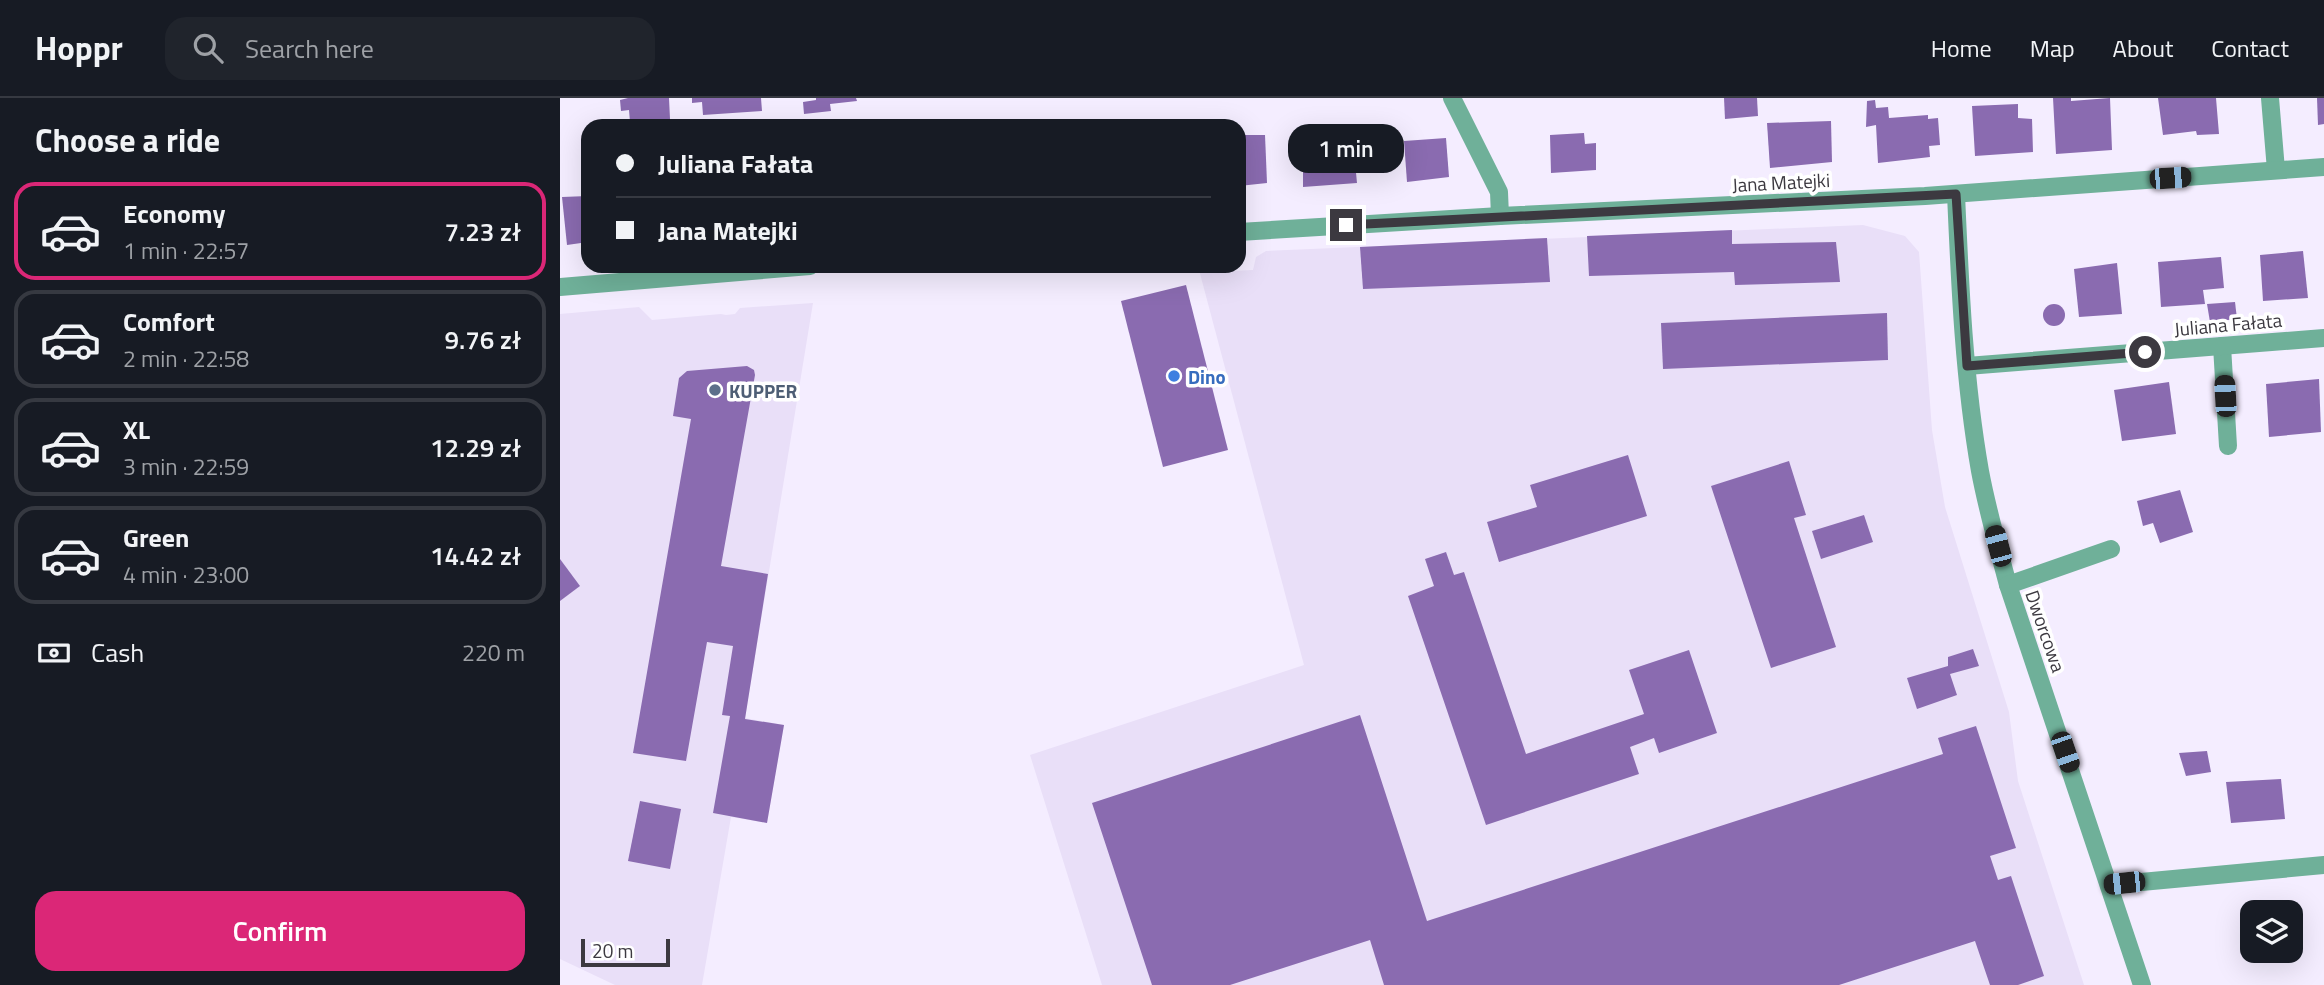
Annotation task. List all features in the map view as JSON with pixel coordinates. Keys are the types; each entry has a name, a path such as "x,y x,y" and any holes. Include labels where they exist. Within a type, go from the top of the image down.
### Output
{"street":[{"path":"1452,98 1499,192 1500,216"},
{"path":"2270,98 2276,170"},
{"name":"Jana Matejki","path":"1246,232 1500,216 1956,194 2324,167"},
{"name":"Dworcowa","path":"1956,194 1967,366 1980,470 2008,585 2142,985"},
{"path":"560,287 727,273"},
{"name":"Juliana Fałata","path":"1967,366 2324,338"},
{"path":"2222,346 2228,446"},
{"path":"2008,585 2111,549"},
{"path":"2109,885 2324,865"}],"shaded area":[{"path":"1863,225 1905,236 1919,252 1932,430 1945,507 2009,712 2018,781 2084,985 1102,985 1030,755 1304,665 1200,273 1246,273 1246,270 1253,270 1256,257 1266,251"},
{"path":"813,303 745,718 784,725 767,823 731,817 702,985 615,985 560,959 560,314 639,307 652,320 726,315 735,314 740,308"}],"building":[{"path":"669,98 670,119 630,119 629,110 621,111 620,100"},
{"path":"692,98 761,98 762,111 703,115 702,102 692,103"},
{"path":"816,98 856,98 857,101 830,104 831,111 804,114 803,102"},
{"path":"1724,98 1757,98 1758,116 1725,119"},
{"path":"2053,98 2071,98 2071,101 2110,98 2112,150 2056,154"},
{"path":"2158,98 2216,98 2219,134 2197,135 2196,131 2163,135"},
{"path":"2317,98 2324,98 2324,124 2318,125"},
{"path":"1875,100 1876,108 1888,107 1889,118 1928,115 1928,119 1938,118 1940,145 1929,146 1930,157 1878,163 1876,125 1866,127 1867,101"},
{"path":"2018,104 2018,118 2032,119 2033,152 1975,156 1972,106"},
{"path":"1831,121 1832,162 1770,168 1767,123"},
{"path":"1584,133 1585,144 1596,143 1596,170 1551,173 1550,135"},
{"path":"1246,135 1265,135 1267,183 1246,185"},
{"path":"1446,138 1449,177 1407,182 1404,141"},
{"path":"1353,142 1357,183 1303,187 1303,145"},
{"path":"581,196 581,243 567,245 562,197"},
{"path":"1732,230 1732,244 1836,242 1840,282 1735,285 1734,272 1589,276 1587,236"},
{"path":"1547,238 1550,282 1363,289 1360,247"},
{"path":"2303,251 2308,298 2263,301 2260,255"},
{"path":"2221,257 2224,288 2203,290 2205,304 2161,307 2158,262"},
{"path":"2117,263 2122,314 2079,317 2074,269"},
{"name":"Dino","path":"1186,285 1228,450 1163,467 1121,301"},
{"path":"2235,302 2237,319 2210,322 2207,304"},
{"path":"2054,304 2062,307 2065,315 2062,323 2054,326 2046,323 2043,315 2046,307"},
{"path":"1887,313 1888,360 1663,369 1661,323"},
{"path":"747,366 754,370 755,375 721,566 768,574 745,719 784,725 767,823 713,813 730,716 722,715 733,646 707,642 686,761 633,753 691,419 673,416 679,378 687,371"},
{"path":"2319,379 2321,432 2269,437 2266,384"},
{"path":"2169,382 2176,434 2122,441 2114,390"},
{"path":"1628,455 1647,516 1499,562 1487,522 1537,507 1530,485"},
{"path":"1789,461 1806,515 1794,518 1836,647 1771,668 1711,486"},
{"path":"2180,490 2193,532 2160,543 2153,523 2143,526 2137,501"},
{"path":"1864,515 1873,542 1821,559 1812,531"},
{"path":"1446,552 1454,575 1464,572 1526,754 1644,714 1629,670 1689,650 1717,733 1659,753 1654,738 1630,747 1639,774 1486,825 1408,596 1434,586 1425,559"},
{"path":"560,559 580,586 560,601"},
{"path":"1973,649 1979,666 1950,674 1957,695 1917,709 1907,678 1948,666 1948,657"},
{"path":"1360,715 1427,921 1943,754 1938,738 1976,726 2016,848 1990,856 1998,880 2011,876 2044,976 2018,985 1990,985 1975,941 1839,985 1384,985 1370,940 1230,985 1152,985 1092,803"},
{"path":"2207,751 2211,772 2186,776 2179,753"},
{"path":"2281,779 2285,819 2231,823 2226,782"},
{"path":"640,801 681,809 670,869 628,861"}],"place":[{"name":"Dino","path":"1174,376"},
{"name":"KUPPER","path":"715,390"}],"route":[{"path":"1346,225 1956,194 1967,366 2145,352"}]}
